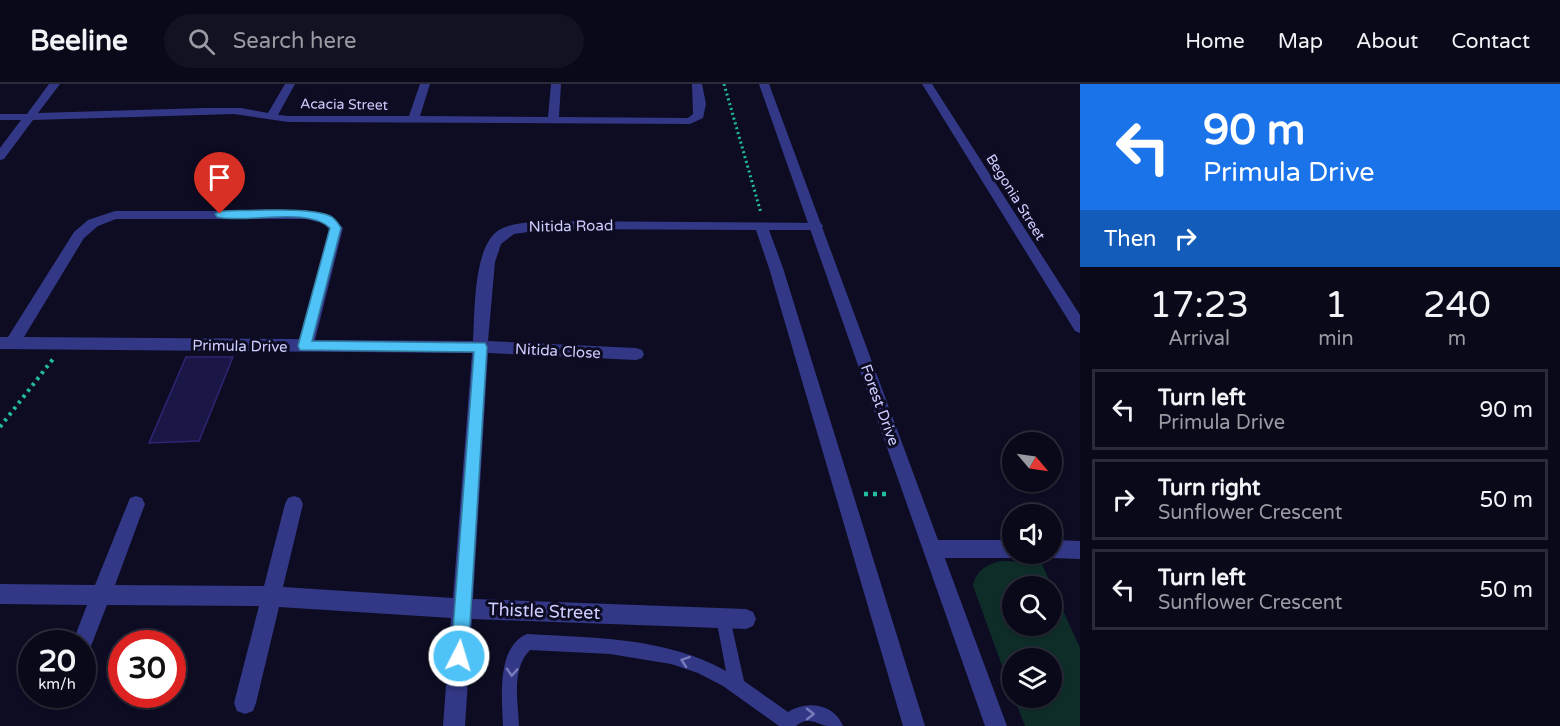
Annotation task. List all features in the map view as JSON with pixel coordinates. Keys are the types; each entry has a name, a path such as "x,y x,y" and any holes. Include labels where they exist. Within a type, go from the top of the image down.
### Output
{"street":[{"path":"0,156 55,84"},
{"path":"272,116 290,84"},
{"path":"413,120 425,84"},
{"path":"553,120 556,84"},
{"name":"Acacia Street","path":"0,117 102,116 165,110 238,111 288,119 690,121 699,116 697,84"},
{"name":"Forest Drive","path":"764,84 996,726"},
{"name":"Begonia Street","path":"927,84 1080,327"},
{"path":"6,343 79,236 86,228 102,218 135,214 306,215 327,219 336,228 305,346"},
{"path":"762,223 914,726"},
{"name":"Nitida Road","path":"454,726 487,258 492,242 502,232 522,227 549,225 762,223 816,226"},
{"name":"Primula Drive","path":"6,343 481,347"},
{"name":"Nitida Close","path":"481,347 636,354"},
{"path":"87,630 136,504"},
{"path":"245,703 294,504"},
{"path":"933,549 1002,549"},
{"path":"1062,549 1080,550"},
{"name":"Thistle Street","path":"0,594 270,596 463,609 746,619"}],"lane":[{"path":"723,618 737,687"},
{"path":"511,726 512,659 518,649 527,642 666,655 693,663 737,687 759,700 787,724 796,714 822,714 830,718 835,726"}],"path":[{"path":"724,84 762,223"},
{"path":"0,427 63,343"}],"green space":[{"path":"1001,561 1002,564 1042,564 1047,576 1002,576 1002,636 1062,636 1062,608 1080,648 1080,726 1025,726 1018,708 1062,708 1062,648 1002,648 1002,666 973,586 979,572 986,566"}],"building":[{"path":"186,357 233,357 199,441 149,443"}],"route":[{"path":"220,214 306,215 327,219 336,228 305,346 481,347 459,656"}]}
